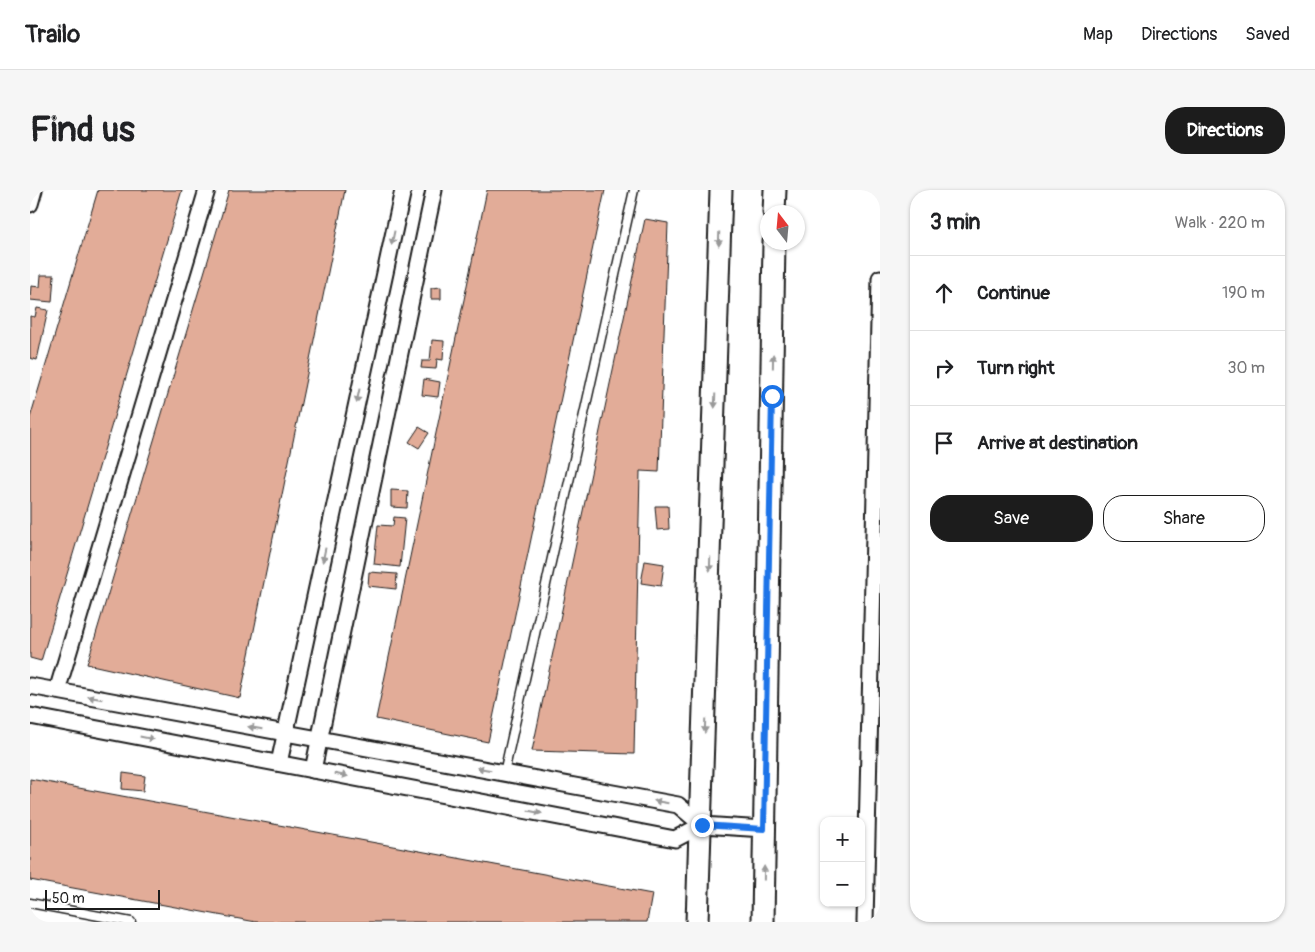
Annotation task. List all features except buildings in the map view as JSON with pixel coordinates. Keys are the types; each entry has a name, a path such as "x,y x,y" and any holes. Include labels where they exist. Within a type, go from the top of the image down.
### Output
{"main road":[{"path":"698,922 721,190"},
{"path":"774,205 775,190"},
{"path":"763,922 774,250"}],"street":[{"path":"30,204 34,190"},
{"path":"57,691 207,190"},
{"path":"279,763 403,190"},
{"path":"314,770 434,190"},
{"path":"865,922 880,278"},
{"path":"30,686 678,805 702,825"},
{"path":"30,716 675,839 702,825 764,829"}],"lane":[{"path":"504,773 634,190"},
{"path":"30,903 131,922"}],"route":[{"path":"702,825 764,829 772,396"}]}
